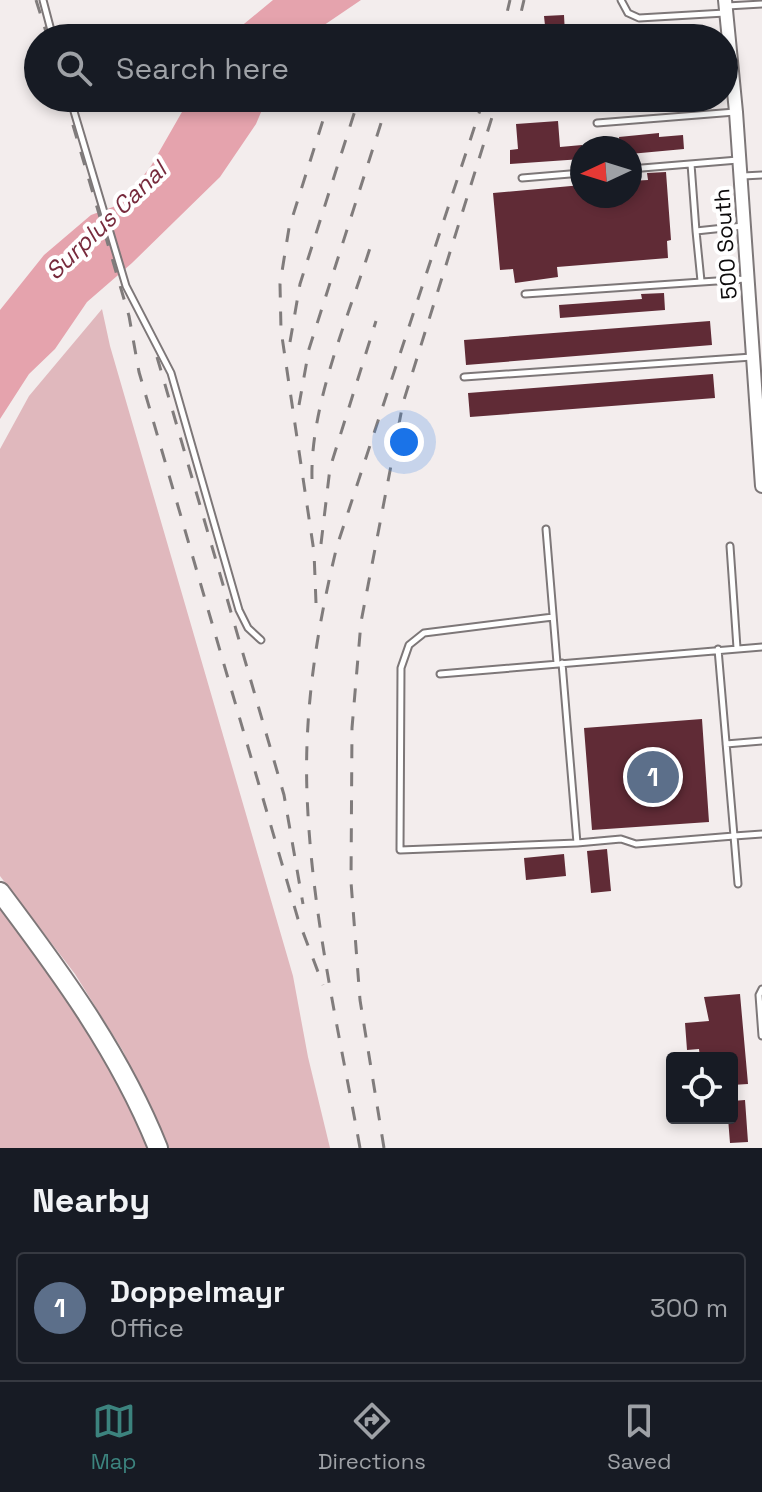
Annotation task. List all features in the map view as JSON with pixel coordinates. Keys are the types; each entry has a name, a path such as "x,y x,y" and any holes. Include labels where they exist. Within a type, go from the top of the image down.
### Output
{"highway":[{"path":"0,892 94,1023 127,1082 158,1148"}],"street":[{"name":"500 South","path":"736,112 762,486"}],"lane":[{"path":"43,0 49,24"},
{"path":"621,0 628,13 639,18 762,4"},
{"path":"74,112 122,272 137,312 166,359 239,610 248,628 261,640"},
{"path":"597,123 736,112"},
{"path":"642,168 739,160"},
{"path":"691,164 701,282"},
{"path":"522,178 570,174"},
{"path":"740,176 762,175"},
{"path":"696,231 744,226"},
{"path":"525,294 747,279"},
{"path":"464,377 753,357"},
{"path":"546,529 577,843"},
{"path":"730,546 737,648"},
{"path":"553,617 424,633 409,645 401,668 400,850 621,839 636,844 762,834"},
{"path":"440,674 762,647"},
{"path":"718,649 738,884"},
{"path":"726,744 762,741"},
{"path":"762,989 759,995 762,1036"}],"shaded area":[{"path":"102,309 110,346 293,976 330,1148 167,1148 123,1051 75,974 0,876 0,449 29,396"},
{"path":"0,905 61,986 112,1067 150,1148 0,1148"}],"water":[{"path":"273,0 361,0 326,24 244,24"},
{"name":"Surplus Canal","path":"182,112 261,112 220,177 87,302 55,349 29,374 0,419 0,310 44,255 91,215 121,204 151,166"}],"building":[{"path":"564,15 564,24 545,24 544,16"},
{"path":"558,121 560,147 570,146 570,160 510,164 510,150 518,149 516,124"},
{"path":"659,133 659,137 683,135 684,149 642,153 642,136 629,136"},
{"path":"666,172 671,240 667,241 668,258 557,267 558,277 515,283 513,269 500,270 493,193 570,186 570,208 642,208 642,180 648,180 647,173"},
{"path":"664,293 665,310 560,318 559,305 642,299 641,294"},
{"path":"710,321 712,345 466,365 464,340"},
{"path":"713,374 715,398 470,417 468,393"},
{"path":"702,719 709,822 592,830 584,728"},
{"path":"607,849 611,891 591,893 587,851"},
{"path":"564,854 566,876 526,880 524,858"},
{"path":"740,994 748,1084 738,1085 738,1052 687,1050 685,1023 709,1021 704,997"},
{"path":"745,1100 748,1142 730,1143 728,1124 738,1124 738,1101"}],"railway":[{"path":"36,0 44,24"},
{"path":"504,24 510,0"},
{"path":"518,24 524,0"},
{"path":"69,112 129,316 139,372 298,919 323,985"},
{"path":"316,603 314,552 281,330 280,284 289,228 326,112"},
{"path":"290,342 300,284 355,112"},
{"path":"299,405 309,349 385,112"},
{"path":"360,1148 314,882 307,793 313,669 337,546 479,112"},
{"path":"384,1148 360,1000 351,882 352,728 361,622 403,403 494,112"},
{"path":"312,479 313,451 324,392 370,248"},
{"path":"321,544 330,468 376,321"},
{"path":"157,357 284,795 303,904"}],"place":[{"name":"Doppelmayr","path":"653,777"}]}
